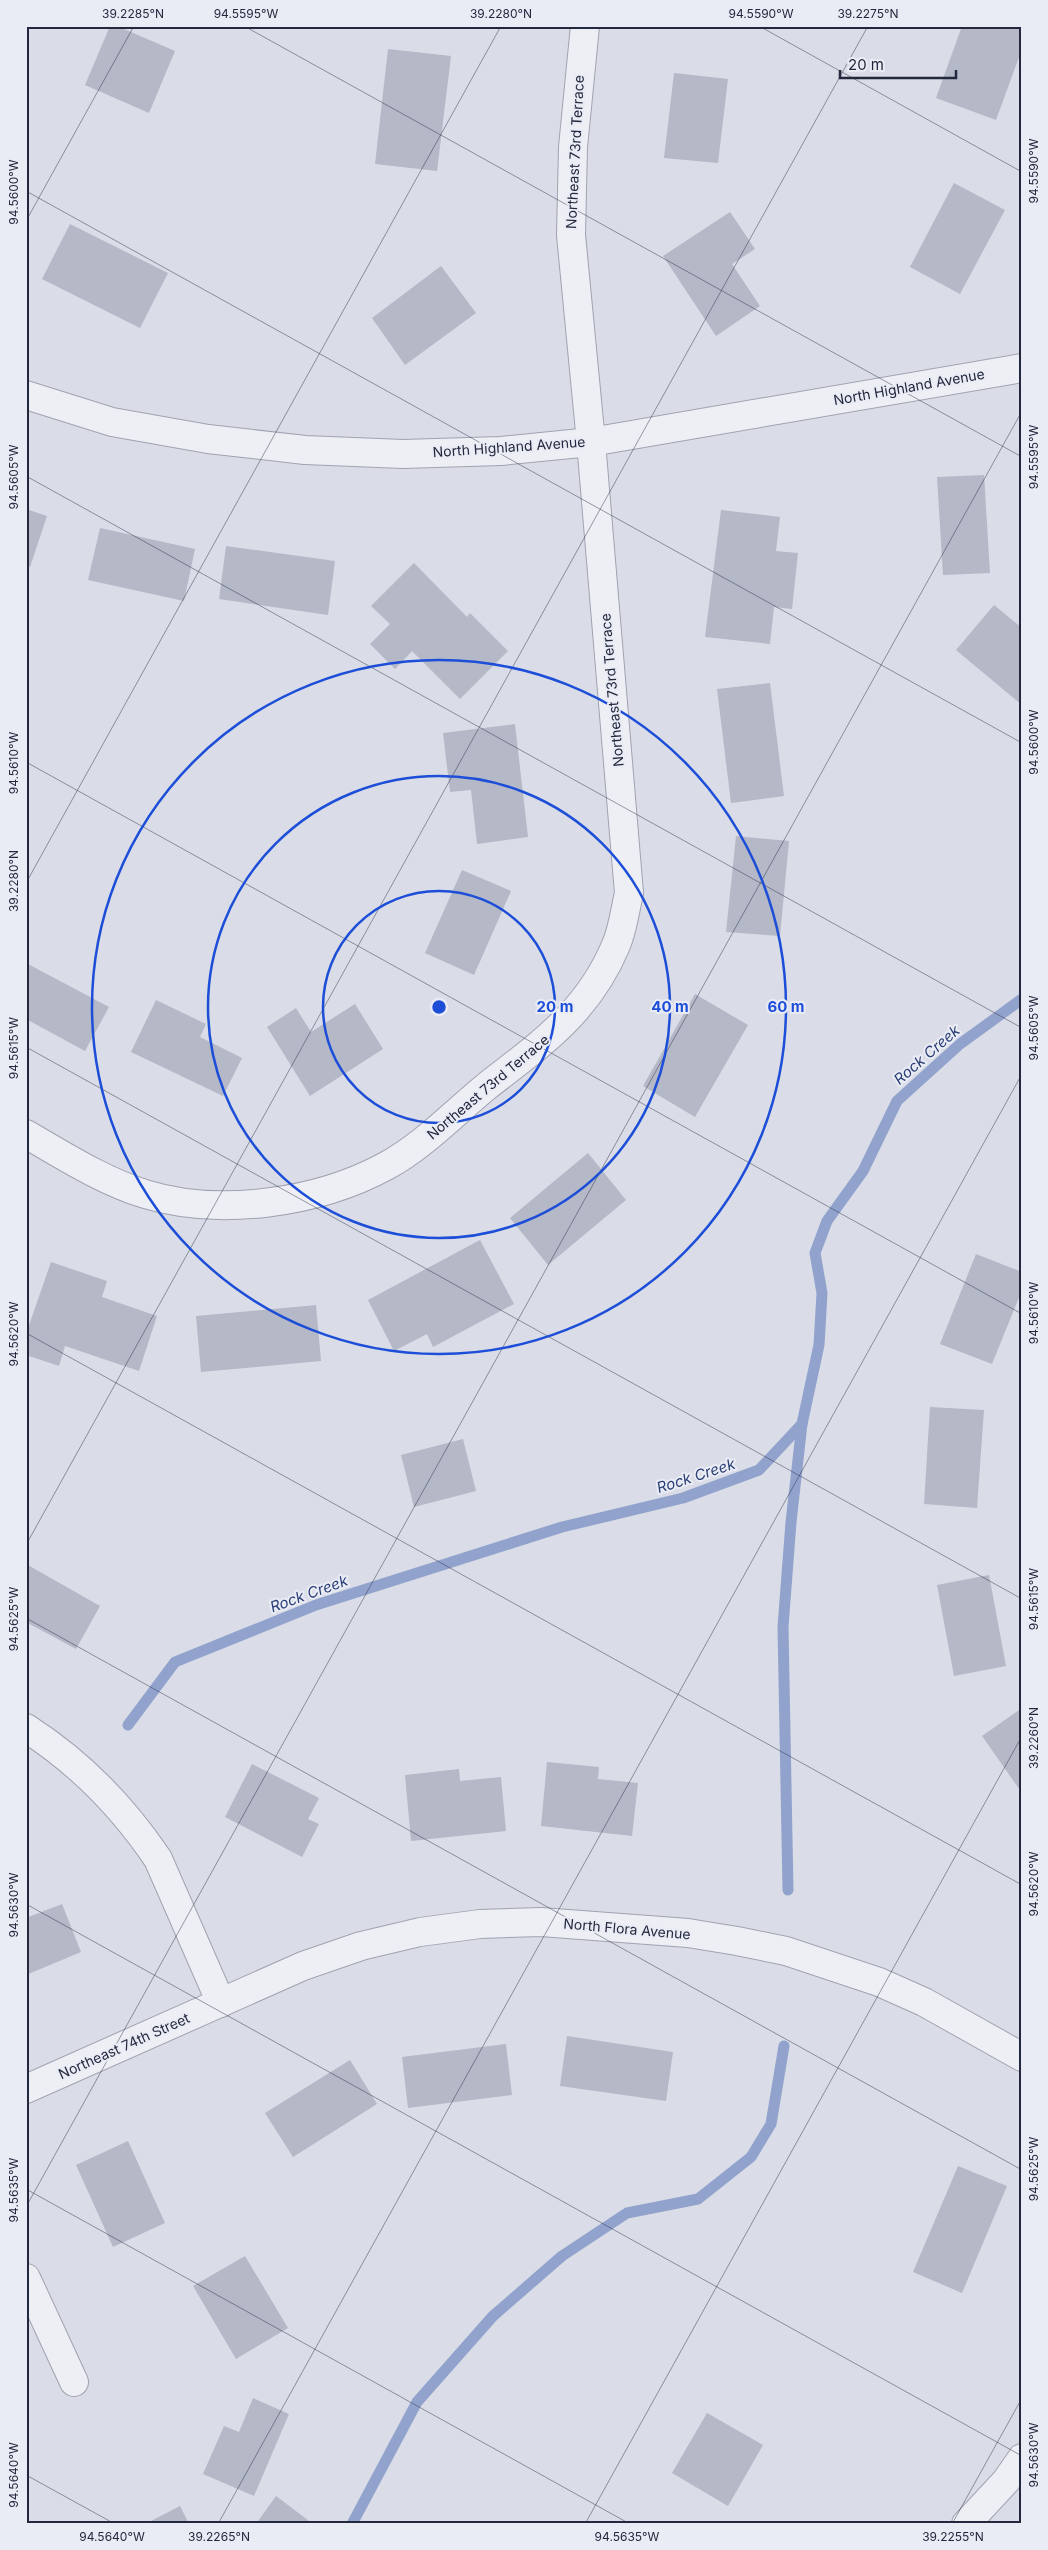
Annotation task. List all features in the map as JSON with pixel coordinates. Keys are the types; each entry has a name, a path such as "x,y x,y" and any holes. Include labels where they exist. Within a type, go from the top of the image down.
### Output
{"street":[{"name":"Northeast 73rd Terrace","path":"26,1134 94,1172 145,1194 200,1205 256,1204 336,1187 386,1166 430,1136 571,1016 593,990 617,944 628,893 591,442 571,235 573,147 585,26"},
{"name":"North Highland Avenue","path":"26,395 112,422 208,439 305,450 403,454 471,452 591,442 1022,368"},
{"path":"26,1728 58,1749 112,1800 145,1839 158,1859 221,2003"},
{"name":"North Flora Avenue","path":"221,2003 303,1966 361,1946 420,1932 472,1925 541,1922 688,1933 737,1940 786,1951 833,1965 924,2002 1022,2057"},
{"name":"Northeast 74th Street","path":"26,2089 221,2003"},
{"path":"26,2278 74,2382"},
{"path":"966,2524 1006,2481 1022,2458"}],"building":[{"path":"110,26 117,26 175,51 149,113 85,85"},
{"path":"962,26 1022,26 1022,49 996,120 936,98"},
{"path":"388,49 451,56 437,171 375,164"},
{"path":"674,73 728,79 718,163 664,158"},
{"path":"954,183 1005,210 960,294 910,267"},
{"path":"730,212 755,249 732,264 760,306 716,336 663,256"},
{"path":"70,224 168,273 140,328 42,279"},
{"path":"441,266 476,313 405,365 372,318"},
{"path":"984,475 990,573 943,575 937,477"},
{"path":"26,509 47,516 30,567 26,566"},
{"path":"721,510 780,517 776,551 798,553 792,609 774,607 770,644 705,637"},
{"path":"100,528 195,549 184,601 88,580"},
{"path":"226,546 335,561 328,615 219,599"},
{"path":"414,563 467,617 470,613 508,651 460,699 412,651 395,669 370,644 390,624 371,606"},
{"path":"994,605 1022,628 1022,705 956,650"},
{"path":"770,683 784,796 731,803 717,689"},
{"path":"515,724 528,837 477,844 471,790 450,792 443,733"},
{"path":"736,836 789,841 780,936 726,932"},
{"path":"462,870 511,891 474,975 425,953"},
{"path":"26,963 109,1007 85,1051 26,1019"},
{"path":"695,994 748,1025 695,1117 643,1086"},
{"path":"156,1000 206,1024 200,1037 242,1058 223,1096 131,1052"},
{"path":"355,1004 383,1049 310,1096 267,1027 296,1008 311,1032"},
{"path":"588,1153 626,1200 548,1265 510,1218"},
{"path":"480,1240 514,1304 433,1347 427,1334 394,1351 368,1300"},
{"path":"976,1254 1022,1272 1022,1290 992,1364 940,1344"},
{"path":"51,1262 107,1281 102,1297 157,1316 139,1371 65,1346 59,1366 26,1355 26,1334"},
{"path":"316,1305 321,1361 201,1372 196,1316"},
{"path":"930,1407 984,1410 977,1508 924,1504"},
{"path":"463,1439 476,1491 414,1507 401,1455"},
{"path":"26,1564 100,1606 76,1649 26,1622"},
{"path":"989,1575 1006,1666 954,1676 937,1585"},
{"path":"1022,1708 1022,1793 982,1736"},
{"path":"547,1762 599,1767 598,1779 638,1783 632,1836 541,1826"},
{"path":"252,1764 319,1798 308,1819 319,1824 302,1857 225,1817"},
{"path":"459,1769 460,1781 501,1777 506,1831 411,1841 405,1775"},
{"path":"62,1904 81,1952 26,1975 26,1918"},
{"path":"567,2036 673,2052 666,2101 560,2086"},
{"path":"506,2044 512,2095 408,2108 402,2057"},
{"path":"350,2060 377,2104 293,2157 265,2113"},
{"path":"128,2141 165,2223 113,2247 76,2165"},
{"path":"958,2166 1007,2186 962,2293 913,2272"},
{"path":"245,2256 288,2328 236,2359 193,2286"},
{"path":"253,2398 289,2414 254,2496 203,2474 224,2426 239,2432"},
{"path":"707,2413 763,2445 728,2506 672,2473"},
{"path":"276,2496 313,2524 256,2524"},
{"path":"180,2506 189,2524 145,2524"}],"waterway":[{"name":"Rock Creek","path":"128,1725 175,1662 316,1605 562,1527 683,1498 759,1470 802,1424 819,1345 822,1293 815,1253 827,1221 863,1171 897,1101 960,1044 1022,999"},
{"path":"788,1890 783,1627 791,1522 802,1424"},
{"path":"352,2524 417,2402 493,2316 562,2256 627,2213 698,2199 751,2157 771,2124 784,2046"}]}
